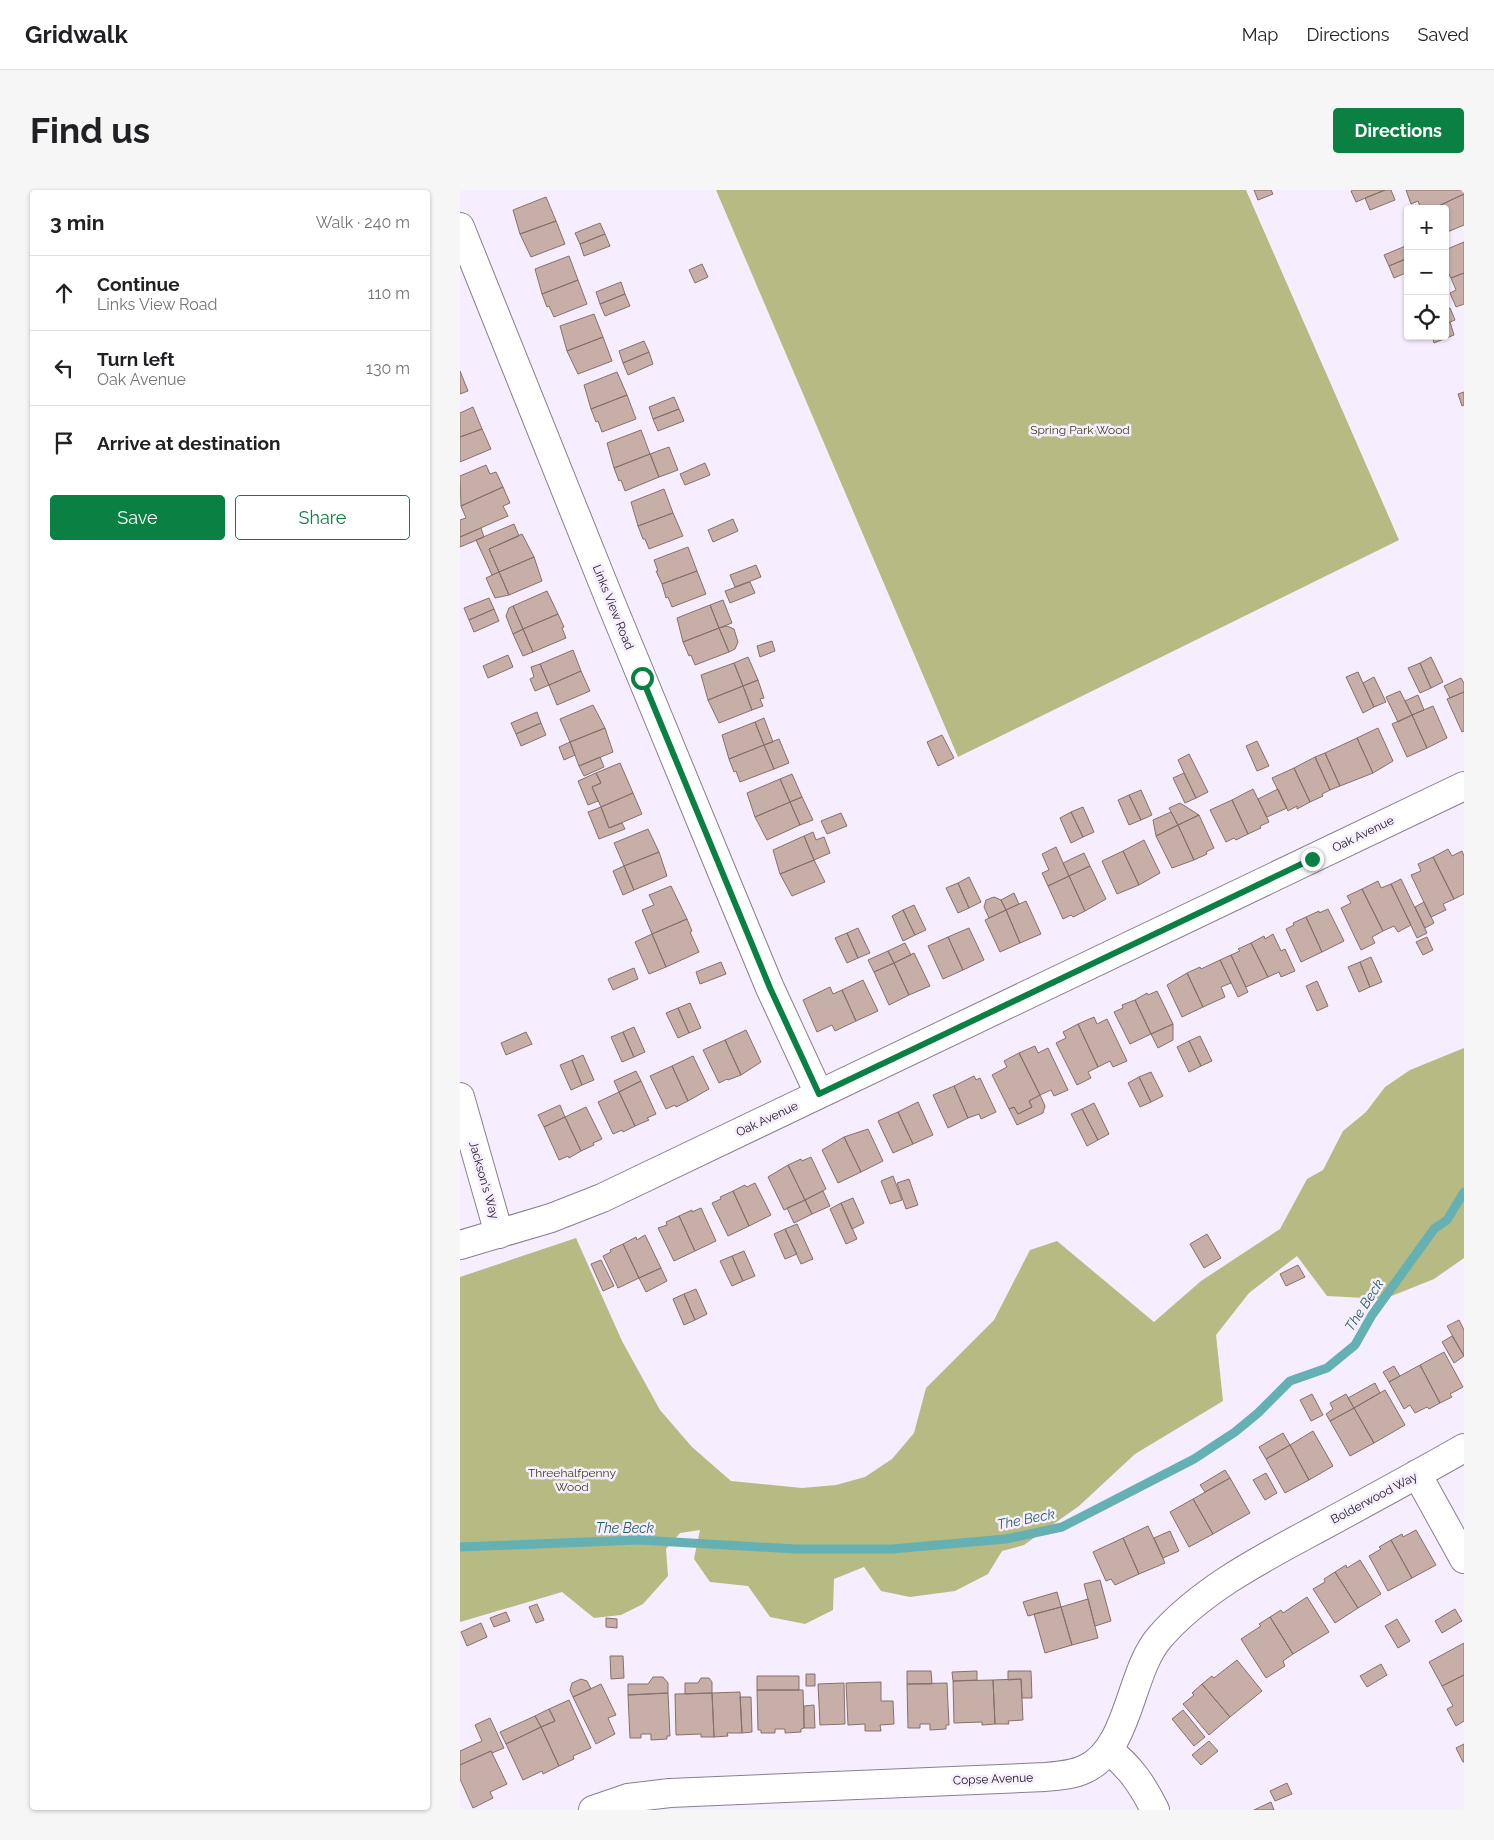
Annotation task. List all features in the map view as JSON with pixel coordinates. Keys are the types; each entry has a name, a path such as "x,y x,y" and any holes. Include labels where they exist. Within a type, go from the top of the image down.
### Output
{"street":[{"name":"Links View Road","path":"460,227 609,598 724,877 770,988 819,1094"},
{"name":"Oak Avenue","path":"460,1245 559,1215 602,1198 1464,786"},
{"name":"Jackson's Way","path":"460,1097 499,1234"},
{"name":"Bolderwood Way","path":"1284,1547 1464,1448"},
{"path":"1418,1474 1464,1559"},
{"name":"Copse Avenue","path":"593,1810 615,1801 638,1796 670,1793 769,1800 1062,1776 1084,1770 1092,1766 1108,1750 1123,1721 1144,1662 1158,1639 1188,1608 1245,1570 1284,1547"},
{"path":"1108,1750 1128,1767 1136,1777 1155,1810"}],"green space":[{"name":"Spring Park Wood","path":"716,190 1246,190 1399,540 958,757"},
{"name":"Threehalfpenny Wood","path":"1464,1048 1464,1258 1434,1279 1384,1299 1327,1296 1297,1256 1249,1293 1216,1335 1223,1401 1135,1454 1079,1506 1024,1545 1002,1551 988,1574 955,1591 910,1597 881,1591 864,1567 834,1579 833,1610 805,1624 770,1617 748,1586 710,1582 694,1559 700,1530 680,1533 666,1549 668,1576 643,1604 621,1615 594,1618 562,1592 460,1622 460,1277 576,1238 622,1341 660,1410 692,1447 731,1481 802,1488 836,1485 865,1477 892,1459 914,1433 926,1388 994,1320 1030,1250 1057,1241 1154,1322 1201,1281 1280,1229 1307,1179 1323,1170 1343,1131 1366,1112 1385,1087 1410,1070"}],"building":[{"path":"1254,190 1271,190 1273,194 1258,200"},
{"path":"1385,190 1356,202 1351,191"},
{"path":"1385,190 1391,190 1395,200 1370,210 1365,198"},
{"path":"1406,190 1464,190 1464,194 1441,205 1420,205 1418,201 1411,204"},
{"path":"1464,194 1464,225 1449,231 1449,205 1441,205"},
{"path":"546,197 556,221 520,234 513,210"},
{"path":"556,221 565,244 531,257 520,234"},
{"path":"600,223 605,234 580,244 575,233"},
{"path":"605,234 610,246 584,256 580,244"},
{"path":"1464,242 1464,273 1451,278 1449,275 1449,248"},
{"path":"1404,247 1404,260 1389,266 1384,255"},
{"path":"569,256 578,280 542,294 535,269"},
{"path":"1404,260 1404,274 1394,278 1389,266"},
{"path":"702,264 708,277 695,283 689,270"},
{"path":"1464,273 1464,304 1456,307 1450,293 1456,290 1451,278"},
{"path":"578,280 587,304 554,317 549,306 547,307 542,294"},
{"path":"621,282 625,294 600,304 596,292"},
{"path":"625,294 630,306 605,316 600,304"},
{"path":"1449,308 1455,320 1449,322"},
{"path":"594,314 603,337 567,351 560,326"},
{"path":"1449,322 1454,335 1449,337"},
{"path":"603,337 612,361 578,374 567,351"},
{"path":"644,341 649,352 623,363 619,351"},
{"path":"649,352 653,364 628,375 623,363"},
{"path":"460,371 468,391 460,394"},
{"path":"617,372 627,395 591,409 584,385"},
{"path":"1464,392 1464,405 1462,406 1458,394"},
{"path":"627,395 636,419 602,432 591,409"},
{"path":"674,397 679,409 653,419 649,407"},
{"path":"473,407 482,429 460,437 460,413"},
{"path":"679,409 684,421 658,431 653,419"},
{"path":"482,429 491,449 460,462 460,437"},
{"path":"641,430 650,454 614,468 607,443"},
{"path":"669,447 678,470 659,477 650,454"},
{"path":"650,454 659,477 625,491 614,468"},
{"path":"705,463 710,475 685,485 680,474"},
{"path":"486,465 490,474 496,472 503,487 461,506 460,476"},
{"path":"503,487 510,503 503,506 508,516 460,537 460,520 466,518 461,506"},
{"path":"664,489 673,513 638,526 631,502"},
{"path":"673,513 683,536 649,549 638,526"},
{"path":"733,519 738,531 713,542 708,530"},
{"path":"514,524 519,536 489,549 499,572 492,575 476,540"},
{"path":"481,528 484,537 460,547 460,537"},
{"path":"522,534 534,557 499,572 489,549"},
{"path":"688,547 697,571 662,584 656,571 658,571 654,560"},
{"path":"534,557 542,581 509,595 499,572"},
{"path":"756,565 761,577 735,587 730,575"},
{"path":"697,571 706,594 672,607 668,597 666,598 662,584"},
{"path":"499,572 509,595 495,598 486,578"},
{"path":"750,582 755,593 730,603 725,591"},
{"path":"547,591 558,614 523,629 513,606"},
{"path":"489,598 494,609 469,620 464,608"},
{"path":"723,600 732,623 719,628 710,605"},
{"path":"710,605 719,628 683,642 677,618"},
{"path":"513,606 523,629 513,634 506,616 509,608"},
{"path":"494,609 499,621 474,632 469,620"},
{"path":"558,614 564,627 562,628 566,638 533,652 523,629"},
{"path":"727,626 734,629 738,642 735,649 729,652 719,628"},
{"path":"719,628 729,652 695,665 683,642"},
{"path":"523,629 533,652 523,656 513,634"},
{"path":"772,641 775,651 760,657 757,646"},
{"path":"573,650 581,671 549,685 540,664"},
{"path":"508,655 513,667 488,678 483,666"},
{"path":"748,657 758,680 743,686 734,663"},
{"path":"1431,657 1443,682 1431,688 1420,663"},
{"path":"734,663 743,686 708,700 701,675"},
{"path":"1420,663 1431,688 1420,693 1408,668"},
{"path":"540,664 549,685 535,691 530,679 534,677 531,667"},
{"path":"581,671 590,691 557,705 549,685"},
{"path":"1358,672 1374,707 1363,713 1346,677"},
{"path":"1374,677 1386,702 1374,707 1363,683"},
{"path":"1461,678 1464,683 1464,692 1450,698 1444,686"},
{"path":"758,680 764,698 760,699 763,706 752,710 743,686"},
{"path":"743,686 752,710 719,723 708,700"},
{"path":"1400,691 1412,715 1398,722 1386,697"},
{"path":"1464,692 1464,731 1462,732 1447,699"},
{"path":"1418,695 1424,710 1412,715 1405,701"},
{"path":"593,705 605,728 570,742 560,719"},
{"path":"1433,706 1447,738 1427,748 1412,715"},
{"path":"537,712 541,723 516,734 511,723"},
{"path":"1412,715 1427,748 1407,757 1392,724"},
{"path":"764,718 773,742 764,745 755,722"},
{"path":"755,722 764,745 729,759 722,735"},
{"path":"541,723 546,735 521,746 516,734"},
{"path":"605,728 613,752 579,766 570,742"},
{"path":"1378,728 1393,761 1373,773 1357,738"},
{"path":"942,735 954,758 938,766 927,742"},
{"path":"1357,738 1373,773 1340,786 1325,753"},
{"path":"779,739 789,763 774,769 764,745"},
{"path":"1257,741 1269,766 1257,771 1246,746"},
{"path":"570,742 575,755 564,760 559,747"},
{"path":"764,745 774,769 740,782 729,759"},
{"path":"1325,753 1340,786 1330,790 1315,757"},
{"path":"1189,754 1208,792 1196,798 1178,760"},
{"path":"600,757 604,767 584,776 579,766"},
{"path":"1315,757 1330,790 1322,794 1323,796 1310,802 1294,768"},
{"path":"620,763 633,793 601,807 592,787 601,783 596,773"},
{"path":"1294,768 1310,802 1297,809 1297,806 1288,811 1272,778"},
{"path":"596,773 601,783 592,787 598,801 588,805 578,781"},
{"path":"1184,773 1196,798 1185,803 1173,778"},
{"path":"792,774 802,797 790,802 780,779"},
{"path":"780,779 790,802 755,817 747,793"},
{"path":"1253,789 1269,822 1248,834 1232,800"},
{"path":"1278,789 1287,808 1267,817 1258,799"},
{"path":"1141,790 1152,815 1141,820 1129,795"},
{"path":"633,793 642,814 609,828 601,807"},
{"path":"1129,795 1141,820 1129,825 1118,800"},
{"path":"802,797 813,820 800,825 790,802"},
{"path":"1232,800 1248,834 1236,840 1234,838 1226,842 1210,810"},
{"path":"790,802 800,825 767,840 755,817"},
{"path":"1180,803 1199,815 1178,825 1169,808"},
{"path":"601,807 609,828 622,823 625,829 599,839 588,812"},
{"path":"1083,807 1094,832 1083,837 1071,812"},
{"path":"1071,812 1083,837 1071,843 1060,818"},
{"path":"1171,812 1178,825 1156,836 1153,820"},
{"path":"841,813 847,826 827,834 821,821"},
{"path":"1199,815 1214,848 1206,852 1207,854 1194,860 1178,825"},
{"path":"1178,825 1194,860 1172,868 1156,836"},
{"path":"648,829 659,852 624,866 614,843"},
{"path":"813,832 816,840 824,837 830,853 814,860 804,836"},
{"path":"804,836 814,860 780,874 773,850"},
{"path":"1144,840 1160,873 1139,885 1123,851"},
{"path":"1056,847 1069,876 1048,886 1042,873 1049,870 1042,854"},
{"path":"1448,849 1452,856 1462,851 1464,856 1464,894 1454,899 1433,857"},
{"path":"1123,851 1139,885 1117,894 1102,861"},
{"path":"659,852 667,876 634,890 624,866"},
{"path":"1084,853 1090,866 1069,876 1063,863"},
{"path":"1433,857 1454,899 1443,904 1446,910 1431,917 1411,875 1421,871 1418,864"},
{"path":"814,860 825,882 792,896 780,874"},
{"path":"624,866 634,890 623,895 613,871"},
{"path":"1090,866 1106,899 1085,911 1069,876"},
{"path":"1069,876 1085,911 1073,917 1071,915 1063,919 1048,886"},
{"path":"969,877 981,902 969,908 958,883"},
{"path":"1401,879 1427,933 1417,938 1391,884"},
{"path":"1378,881 1381,888 1391,884 1411,925 1398,932 1394,926 1383,931 1362,889"},
{"path":"958,883 969,908 958,913 946,888"},
{"path":"671,886 687,919 652,934 642,910 654,905 649,895"},
{"path":"1362,889 1383,931 1372,937 1375,943 1361,950 1341,908 1351,903 1347,896"},
{"path":"1014,893 1019,904 1006,910 1001,900"},
{"path":"994,897 1001,900 1006,910 989,918 984,907 986,900"},
{"path":"1026,901 1041,934 1020,943 1006,910"},
{"path":"1424,902 1434,923 1425,928 1415,907"},
{"path":"914,905 926,930 915,935 903,910"},
{"path":"1328,909 1344,941 1322,952 1306,917"},
{"path":"903,910 915,935 903,941 892,916"},
{"path":"1006,910 1020,943 1000,952 985,920"},
{"path":"1306,917 1322,952 1301,962 1286,929 1294,925 1293,923"},
{"path":"687,919 692,931 690,932 699,952 666,967 652,934"},
{"path":"858,928 870,953 858,958 847,933"},
{"path":"969,928 984,960 963,970 948,937"},
{"path":"847,933 858,958 847,963 835,938"},
{"path":"652,934 666,967 649,974 635,942"},
{"path":"1273,934 1281,951 1285,949 1295,971 1281,977 1279,972 1268,977 1251,943 1264,936 1265,939"},
{"path":"948,937 963,970 943,979 928,946"},
{"path":"1427,937 1433,950 1423,955 1416,942"},
{"path":"905,943 911,955 894,963 888,951"},
{"path":"1251,943 1268,977 1246,987 1231,955 1240,951 1238,949"},
{"path":"888,951 894,963 874,972 868,960"},
{"path":"914,953 930,986 909,995 894,963"},
{"path":"1231,955 1248,992 1238,997 1220,960"},
{"path":"1371,957 1382,982 1370,987 1360,962"},
{"path":"1220,960 1231,983 1221,987 1225,997 1203,1007 1187,973"},
{"path":"721,962 726,974 700,984 696,972"},
{"path":"1360,962 1370,987 1359,992 1348,967"},
{"path":"894,963 909,995 889,1005 874,972"},
{"path":"634,968 638,979 613,990 608,979"},
{"path":"1187,973 1203,1007 1182,1017 1167,985"},
{"path":"863,980 878,1011 856,1021 842,990"},
{"path":"1317,981 1328,1006 1317,1011 1306,986"},
{"path":"830,987 833,994 842,990 856,1021 835,1031 832,1025 817,1032 803,1000"},
{"path":"1157,991 1173,1024 1151,1034 1135,1000 1147,993 1148,995"},
{"path":"1135,1000 1151,1034 1130,1044 1114,1012 1123,1008 1122,1005"},
{"path":"690,1003 701,1028 689,1033 678,1008"},
{"path":"678,1008 689,1033 678,1038 666,1013"},
{"path":"1094,1017 1097,1024 1107,1019 1127,1061 1113,1067 1110,1061 1098,1067 1078,1024"},
{"path":"1078,1024 1098,1067 1088,1072 1091,1078 1077,1085 1056,1043 1066,1038 1063,1032"},
{"path":"1173,1024 1173,1040 1158,1048 1151,1034"},
{"path":"634,1027 645,1052 634,1057 623,1032"},
{"path":"746,1030 761,1062 741,1075 725,1040"},
{"path":"526,1032 532,1044 506,1055 501,1043"},
{"path":"623,1032 634,1057 622,1062 611,1037"},
{"path":"1200,1036 1212,1061 1201,1066 1189,1041"},
{"path":"725,1040 741,1075 719,1083 703,1050"},
{"path":"1189,1041 1201,1066 1189,1072 1177,1047"},
{"path":"1035,1046 1038,1053 1048,1048 1068,1090 1054,1096 1051,1090 1040,1095 1019,1053"},
{"path":"1019,1053 1040,1095 1029,1101 1032,1107 1018,1114 1014,1107 1009,1109 992,1075 1007,1067 1004,1061"},
{"path":"583,1055 594,1080 582,1085 572,1060"},
{"path":"693,1056 709,1089 688,1101 672,1066"},
{"path":"572,1060 582,1085 571,1090 560,1065"},
{"path":"672,1066 688,1101 676,1107 675,1105 666,1109 650,1076"},
{"path":"636,1071 641,1081 619,1092 614,1081"},
{"path":"1151,1072 1163,1096 1151,1102 1139,1077"},
{"path":"974,1076 976,1080 980,1078 996,1112 981,1119 979,1114 968,1118 954,1086"},
{"path":"1139,1077 1151,1102 1140,1107 1128,1083"},
{"path":"641,1081 656,1114 647,1118 649,1120 635,1126 619,1092"},
{"path":"954,1086 968,1118 948,1128 933,1095"},
{"path":"619,1092 635,1126 623,1132 622,1130 613,1134 598,1102"},
{"path":"1040,1095 1045,1106 1043,1113 1017,1125 1009,1109 1014,1107 1018,1114 1032,1107 1029,1101"},
{"path":"918,1102 933,1135 913,1144 898,1112"},
{"path":"1094,1103 1109,1134 1098,1140 1082,1109"},
{"path":"560,1105 565,1117 544,1127 538,1115"},
{"path":"586,1107 602,1139 581,1151 565,1117"},
{"path":"1082,1109 1098,1140 1087,1146 1071,1114"},
{"path":"898,1112 913,1144 893,1153 878,1121"},
{"path":"565,1117 581,1151 569,1158 568,1156 559,1160 544,1127"},
{"path":"868,1129 883,1161 861,1172 844,1137"},
{"path":"844,1137 861,1172 838,1183 822,1150"},
{"path":"811,1157 826,1189 805,1200 788,1165"},
{"path":"788,1165 805,1200 784,1210 768,1177"},
{"path":"893,1176 902,1200 890,1204 881,1181"},
{"path":"909,1179 918,1205 906,1209 897,1183"},
{"path":"755,1183 771,1215 749,1226 733,1191 745,1185 747,1187"},
{"path":"733,1191 749,1226 728,1236 712,1203"},
{"path":"823,1191 830,1206 812,1214 805,1200"},
{"path":"853,1198 864,1223 852,1229 841,1203"},
{"path":"805,1200 812,1214 794,1223 787,1208"},
{"path":"841,1203 857,1239 846,1244 830,1209"},
{"path":"701,1208 716,1241 695,1251 679,1216"},
{"path":"679,1216 695,1251 674,1261 658,1228 667,1225 666,1222"},
{"path":"797,1224 813,1259 801,1264 785,1229"},
{"path":"785,1229 797,1254 785,1259 774,1234"},
{"path":"1207,1234 1221,1258 1204,1268 1190,1244"},
{"path":"645,1235 661,1268 639,1278 623,1244 636,1237 637,1240"},
{"path":"623,1244 639,1278 618,1288 603,1256 611,1252 610,1250"},
{"path":"744,1251 755,1276 743,1281 732,1256"},
{"path":"732,1256 743,1281 732,1286 720,1261"},
{"path":"601,1260 614,1286 603,1291 591,1264"},
{"path":"1298,1265 1305,1277 1286,1286 1280,1274"},
{"path":"661,1268 667,1281 646,1292 639,1278"},
{"path":"696,1289 707,1314 695,1320 684,1294"},
{"path":"684,1294 695,1320 684,1325 673,1299"},
{"path":"1459,1320 1464,1330 1464,1356 1447,1326"},
{"path":"1452,1336 1464,1356 1454,1363 1442,1342"},
{"path":"1444,1352 1463,1387 1450,1394 1452,1397 1440,1403 1420,1365"},
{"path":"1420,1365 1440,1403 1415,1413 1410,1405 1404,1409 1389,1382"},
{"path":"1394,1366 1400,1376 1389,1382 1383,1372"},
{"path":"1375,1383 1380,1393 1354,1408 1348,1398"},
{"path":"1385,1390 1405,1425 1374,1443 1354,1408"},
{"path":"1312,1394 1323,1415 1311,1421 1300,1400"},
{"path":"1346,1394 1354,1408 1330,1421 1326,1414 1333,1409 1330,1403"},
{"path":"1354,1408 1374,1443 1350,1456 1330,1421"},
{"path":"1313,1431 1333,1466 1309,1480 1290,1445"},
{"path":"1283,1433 1290,1445 1266,1459 1259,1447"},
{"path":"1290,1445 1309,1480 1285,1493 1266,1459"},
{"path":"1225,1470 1230,1478 1205,1492 1200,1485"},
{"path":"1266,1473 1277,1493 1265,1500 1253,1480"},
{"path":"1230,1478 1250,1513 1213,1534 1193,1499"},
{"path":"1193,1499 1213,1534 1189,1547 1170,1512"},
{"path":"1148,1526 1165,1563 1139,1574 1123,1538"},
{"path":"1416,1530 1436,1565 1412,1578 1391,1540 1402,1534 1403,1537"},
{"path":"1170,1531 1179,1551 1163,1558 1154,1538"},
{"path":"1123,1538 1139,1574 1115,1585 1111,1579 1106,1581 1093,1552"},
{"path":"1391,1540 1412,1578 1388,1591 1369,1556"},
{"path":"1360,1560 1381,1594 1358,1608 1335,1572 1346,1565 1347,1568"},
{"path":"1335,1572 1358,1608 1335,1623 1313,1589 1325,1582 1324,1579"},
{"path":"1100,1580 1111,1621 1095,1626 1084,1584"},
{"path":"1057,1592 1061,1607 1028,1616 1023,1602"},
{"path":"1307,1597 1329,1632 1293,1654 1270,1617 1281,1610 1283,1613"},
{"path":"1088,1599 1098,1638 1072,1645 1061,1607"},
{"path":"537,1604 544,1620 536,1623 529,1607"},
{"path":"1061,1607 1072,1645 1045,1653 1034,1614"},
{"path":"1455,1609 1462,1621 1442,1633 1435,1621"},
{"path":"506,1612 510,1621 494,1627 490,1618"},
{"path":"1270,1617 1293,1654 1283,1661 1285,1666 1266,1678 1241,1639 1261,1626 1259,1624"},
{"path":"606,1618 617,1619 617,1628 606,1627"},
{"path":"1397,1619 1410,1641 1398,1648 1385,1626"},
{"path":"481,1623 487,1637 467,1646 461,1632"},
{"path":"1464,1643 1464,1675 1442,1686 1429,1662"},
{"path":"610,1656 623,1656 624,1678 611,1679"},
{"path":"1237,1660 1262,1691 1230,1717 1202,1684 1212,1676 1214,1678"},
{"path":"1381,1664 1387,1675 1367,1687 1360,1676"},
{"path":"907,1671 931,1671 932,1684 907,1684"},
{"path":"977,1671 977,1680 953,1681 952,1672"},
{"path":"1008,1671 1031,1671 1032,1698 1022,1698 1021,1679 1008,1680"},
{"path":"806,1674 815,1674 815,1686 806,1686"},
{"path":"1464,1675 1464,1721 1456,1726 1447,1709 1453,1706 1442,1686"},
{"path":"757,1676 799,1676 799,1690 757,1690"},
{"path":"653,1677 663,1677 668,1683 668,1693 628,1695 628,1684 648,1684"},
{"path":"701,1678 709,1678 712,1682 712,1693 685,1694 685,1683 698,1683"},
{"path":"581,1679 587,1681 591,1689 573,1697 570,1690 572,1683"},
{"path":"1021,1679 1023,1720 1008,1721 1009,1724 995,1724 993,1680"},
{"path":"993,1680 995,1724 982,1725 982,1722 954,1723 953,1681"},
{"path":"881,1682 881,1701 893,1701 894,1724 880,1725 881,1731 865,1731 865,1724 848,1725 846,1683"},
{"path":"844,1683 845,1724 820,1725 818,1684"},
{"path":"947,1683 949,1725 946,1725 946,1729 930,1730 930,1724 920,1724 920,1728 908,1728 907,1684"},
{"path":"601,1684 616,1715 608,1718 615,1734 596,1744 573,1697"},
{"path":"1202,1684 1230,1717 1209,1735 1183,1704 1194,1695 1192,1693"},
{"path":"757,1690 803,1690 804,1728 801,1729 801,1732 785,1733 785,1729 775,1729 775,1733 761,1733 761,1730 758,1730"},
{"path":"740,1692 742,1733 727,1733 728,1736 714,1737 712,1693"},
{"path":"668,1693 670,1736 667,1736 667,1739 651,1740 651,1734 641,1734 641,1738 630,1738 628,1695"},
{"path":"712,1693 714,1737 701,1737 701,1734 676,1735 675,1694"},
{"path":"740,1697 751,1697 752,1732 742,1733"},
{"path":"569,1700 591,1748 573,1756 574,1759 559,1766 541,1727 555,1721 549,1709"},
{"path":"814,1705 815,1728 804,1728 804,1706"},
{"path":"549,1709 555,1721 541,1727 535,1716"},
{"path":"1183,1710 1205,1737 1194,1746 1172,1719"},
{"path":"535,1716 541,1727 506,1744 500,1732"},
{"path":"490,1718 504,1748 492,1753 491,1751 460,1765 460,1751 482,1741 475,1725"},
{"path":"541,1727 559,1766 543,1774 542,1771 523,1780 506,1744"},
{"path":"1209,1741 1218,1751 1201,1765 1192,1755"},
{"path":"1464,1744 1464,1762 1463,1762 1456,1748"},
{"path":"491,1751 507,1784 490,1792 493,1798 473,1808 460,1779 460,1765"},
{"path":"1287,1783 1292,1794 1275,1801 1270,1791"},
{"path":"1271,1802 1274,1810 1254,1810"}],"waterway":[{"name":"The Beck","path":"460,1547 639,1540 796,1549 892,1549 1006,1539 1062,1527 1194,1459 1235,1432 1258,1413 1290,1381 1327,1368 1355,1345 1372,1315 1434,1229 1447,1220 1464,1192"}],"route":[{"path":"642,678 770,988 819,1094 1312,859"}]}
